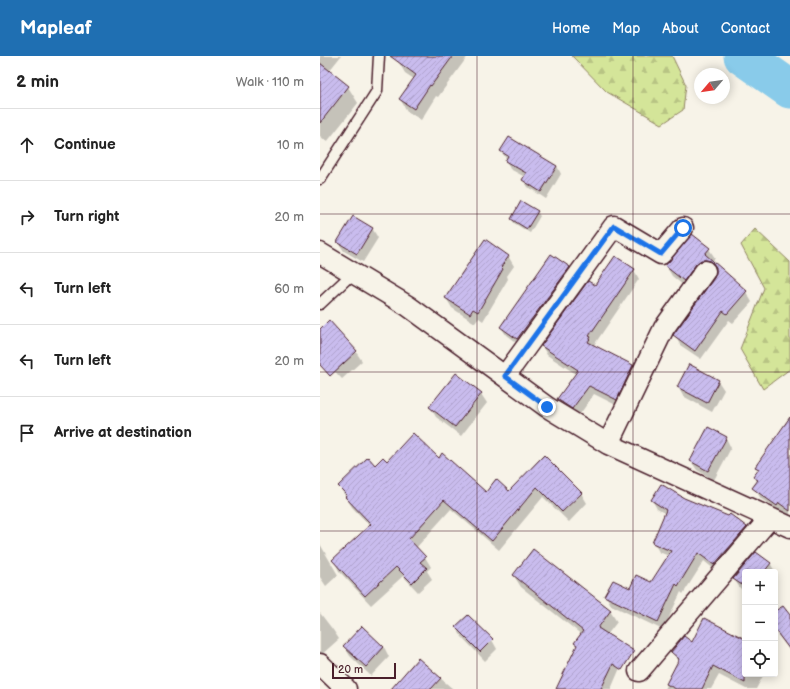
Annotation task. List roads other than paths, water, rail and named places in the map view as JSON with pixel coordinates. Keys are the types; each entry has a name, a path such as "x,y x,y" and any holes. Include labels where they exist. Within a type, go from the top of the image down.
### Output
{"street":[{"path":"505,376 614,226 661,254 683,228"},
{"path":"320,253 408,306 547,407 608,444 790,527"},
{"path":"608,444 664,328 706,270"},
{"path":"639,670 770,518"},
{"path":"320,664 346,689"}],"lane":[{"path":"320,179 377,91 379,56"},
{"path":"320,304 353,273"}],"waterway":[{"path":"743,56 790,89"}]}
